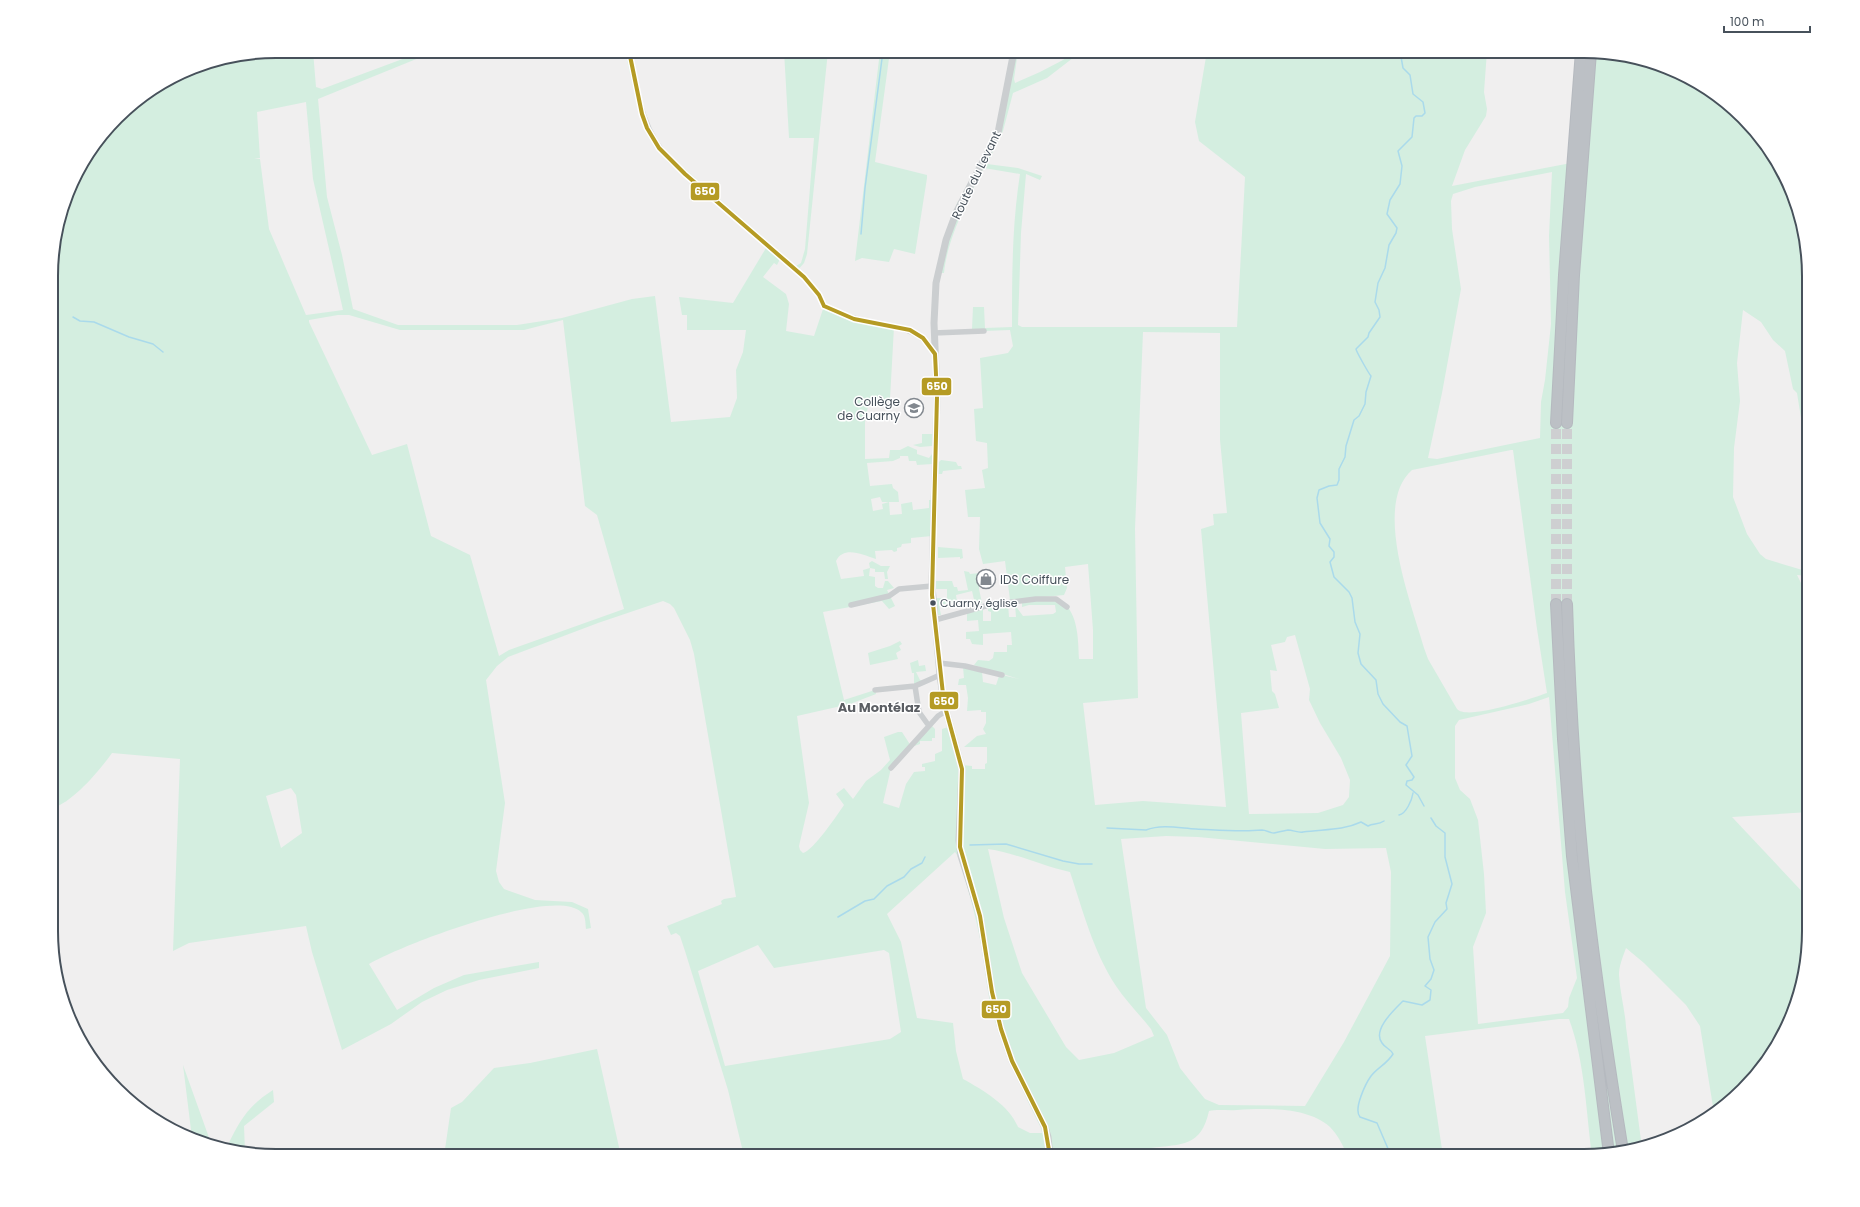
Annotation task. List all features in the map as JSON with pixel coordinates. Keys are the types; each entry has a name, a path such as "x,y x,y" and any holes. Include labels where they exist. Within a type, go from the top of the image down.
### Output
{"highway":[{"path":"1580,58 1562,306 1561,423 1572,306 1591,58"},
{"path":"1608,1148 1573,863 1562,724 1561,604 1585,877 1597,977 1622,1146"}],"street":[{"path":"630,58 642,114 650,134 659,148 685,174 804,277 820,295 824,306 854,319 930,336 934,331 984,331"},
{"name":"Route du Levant","path":"1013,58 998,133 961,202 946,240 936,283 934,331 937,396 932,586 940,675 946,711 962,765 963,789 959,840 962,856 980,916 992,992 1001,1029 1012,1061 1045,1127 1049,1149"},
{"path":"918,334 928,342 935,354"},
{"path":"851,605 889,596 900,589 932,586"},
{"path":"935,620 989,605 1036,599 1056,598 1067,606"},
{"path":"939,663 965,666 1002,674"},
{"path":"875,690 915,686 940,675"},
{"path":"915,686 920,715 929,726"},
{"path":"890,768 938,716 946,711"}],"green space":[{"path":"262,58 314,58 316,87 322,89 405,58 419,58 318,99 327,197 342,255 353,309 398,325 517,325 562,318 632,299 655,296 671,422 730,417 737,398 736,370 743,352 746,330 687,330 687,315 682,315 679,297 733,303 766,248 685,178 655,148 645,131 638,110 627,58 632,58 644,114 661,148 796,266 801,263 805,249 814,138 789,138 784,58 827,58 807,254 804,263 797,271 781,257 777,265 774,263 763,277 786,294 789,304 786,331 814,336 824,306 842,315 894,327 890,399 889,401 868,406 865,422 865,459 889,458 890,450 900,450 908,446 917,450 917,454 929,458 932,454 932,464 917,465 916,461 909,461 908,456 900,456 900,458 893,461 867,463 870,486 892,484 893,488 898,492 899,502 889,502 890,515 902,514 901,504 912,502 913,510 929,508 929,500 933,500 932,536 911,538 911,543 902,544 901,547 897,548 897,551 894,552 892,550 875,551 876,559 854,552 849,552 839,556 836,561 841,579 864,576 863,570 870,568 869,576 875,577 875,586 878,588 883,588 885,581 888,581 894,588 887,590 895,606 889,609 882,601 823,612 844,700 875,690 876,694 850,704 797,716 809,803 799,846 803,853 813,846 819,839 844,805 836,794 844,788 853,799 866,781 881,770 890,760 884,737 902,732 911,746 891,768 883,803 899,808 906,784 914,772 925,771 925,767 922,767 922,764 935,761 935,754 942,751 942,729 951,726 962,765 972,766 972,769 985,769 985,764 987,763 987,747 964,747 977,736 986,734 983,729 986,723 986,712 981,712 981,710 967,711 968,698 966,685 958,685 959,679 964,678 963,667 982,672 983,682 996,685 999,676 1002,675 1019,679 974,665 978,660 989,661 993,658 994,652 1007,652 1007,645 1012,645 1011,632 983,634 983,645 972,644 970,639 966,639 966,632 979,631 978,620 967,621 967,612 983,607 983,621 991,621 991,612 988,611 988,607 1008,604 1009,617 1016,617 1015,605 1023,616 1053,614 1056,612 1055,605 1029,605 1022,607 1022,600 1044,598 1056,599 1064,603 1073,616 1076,625 1079,659 1093,659 1093,630 1088,564 1065,567 1067,588 1064,595 1010,600 1005,561 983,564 979,549 980,517 968,517 965,490 985,488 982,470 988,468 987,443 976,441 974,409 983,408 980,358 1008,353 1013,346 1010,330 984,331 984,329 972,329 973,307 984,307 985,328 1012,327 1012,269 1017,193 1020,174 984,168 959,219 949,247 944,273 941,273 949,224 958,201 961,202 998,133 1010,58 1017,58 1014,79 1015,83 1066,58 1073,58 1047,78 1013,93 1003,131 987,164 1018,168 1042,176 1040,180 1026,174 1021,233 1018,325 1022,327 1237,327 1245,177 1199,141 1195,122 1206,58 1486,58 1484,92 1487,109 1486,116 1465,150 1452,186 1571,163 1583,58 1598,58 1640,65 1693,87 1728,112 1748,132 1773,167 1795,220 1802,262 1802,424 1797,393 1793,389 1785,351 1773,340 1761,322 1743,310 1737,363 1740,401 1734,448 1733,497 1747,534 1760,554 1766,559 1802,570 1802,575 1797,575 1802,585 1802,812 1732,817 1802,892 1802,945 1798,973 1790,1001 1773,1040 1748,1075 1728,1095 1713,1107 1700,1026 1686,1005 1644,963 1626,948 1620,964 1619,975 1641,1142 1640,1142 1591,1149 1582,1069 1574,1035 1569,1019 1559,1019 1425,1036 1442,1149 1344,1149 1330,1127 1321,1120 1298,1112 1260,1109 1209,1111 1201,1131 1189,1142 1151,1149 742,1149 728,1090 680,936 676,933 671,935 667,926 722,904 721,901 724,899 736,897 694,654 690,640 674,608 670,604 663,601 598,623 508,657 497,666 486,680 505,803 496,871 499,882 504,889 535,900 572,902 588,909 591,928 586,929 585,917 581,912 565,906 540,907 510,912 442,933 369,964 397,1010 434,988 464,975 539,962 539,968 479,980 447,990 422,1002 391,1024 342,1050 312,952 306,926 189,943 173,951 180,759 112,753 86,785 58,806 58,262 65,220 87,167 112,132 132,112 167,87 220,65","holes":["306,102 313,179 343,310 306,315 269,229 260,159 254,158 260,158 257,112","1552,172 1549,236 1551,324 1541,402 1540,438 1437,459 1428,458 1442,393 1461,289 1452,229 1451,201 1453,194 1475,187","338,315 349,315 400,330 524,330 563,320 585,506 597,515 624,609 509,650 499,656 470,555 431,536 407,444 372,455 309,320","1143,332 1220,333 1220,440 1227,513 1213,514 1214,525 1201,529 1226,807 1143,801 1095,805 1083,703 1138,698 1135,529","1513,450 1547,693 1486,711 1463,712 1457,709 1428,659 1404,582 1398,556 1395,530 1395,507 1401,486 1412,470","880,497 882,502 889,502 882,504 883,509 873,511 871,499","1295,635 1310,689 1309,700 1320,723 1341,758 1350,780 1349,797 1343,805 1318,813 1249,814 1241,713 1279,708 1275,694 1272,691 1270,670 1277,671 1271,645 1285,642 1287,637","1549,697 1565,892 1577,978 1569,998 1568,1007 1563,1013 1478,1024 1473,947 1486,913 1484,874 1478,820 1470,799 1460,790 1455,778 1455,726 1459,720 1529,704","291,788 296,795 302,833 281,848 266,796","1166,836 1198,837 1325,849 1386,848 1391,872 1390,956 1344,1042 1305,1106 1219,1105 1205,1099 1180,1068 1167,1035 1146,1008 1121,839","988,849 1009,853 1070,872 1089,930 1108,973 1120,992 1151,1029 1154,1036 1114,1053 1079,1060 1066,1047 1022,973 1004,918","955,852 959,858 975,915 994,1018 1009,1060 1042,1133 1030,1133 1018,1127 1014,1119 1002,1105 987,1093 963,1079 956,1051 953,1023 917,1018 901,942 887,914","758,945 774,968 884,950 889,953 901,1032 890,1039 725,1066 698,971"]},
{"path":"879,58 889,58 875,162 927,175 915,254 894,249 889,262 862,258 855,261"},
{"path":"922,434 933,434 932,446 920,447 913,445 922,443"},
{"path":"941,460 956,462 962,469 943,471 942,474 938,474 938,463"},
{"path":"938,547 962,549 963,558 938,558"},
{"path":"872,561 881,566 890,566 887,572 888,579 885,579 884,572 875,572 875,569 870,568 869,563"},
{"path":"964,571 969,572 970,574 980,573 979,589 982,603 975,604 972,591 956,595 957,602 939,605 941,615 938,615 936,598 947,598 947,589 936,589 936,581 952,581 954,587 957,587 958,591 968,590"},
{"path":"900,641 902,644 899,646 901,650 896,653 898,659 870,665 868,653"},
{"path":"918,660 919,666 925,665 926,671 916,672 920,680 923,681 914,685 914,673 912,673 910,663"},
{"path":"931,725 935,729 935,738 932,738 932,741 920,741 920,744 914,746"},
{"path":"597,1049 619,1149 445,1149 451,1108 462,1102 494,1068 530,1063"},
{"path":"183,1065 209,1138 191,1131"},
{"path":"273,1090 274,1102 244,1126 245,1147 229,1144 246,1114 264,1096"}],"waterway":[{"path":"861,234 865,188 882,58"},
{"path":"1401,58 1403,68 1410,75 1413,94 1423,102 1425,113 1422,116 1416,116 1414,118 1412,137 1398,151 1402,166 1400,184 1390,200 1387,214 1397,228 1396,233 1389,245 1385,268 1378,283 1375,302 1379,310 1380,317 1369,333 1368,337 1356,349 1371,376 1366,392 1365,404 1359,416 1354,420 1346,446 1345,457 1339,469 1339,480 1337,485 1319,490 1317,498 1320,523 1330,539 1329,546 1334,552 1334,557 1330,562 1334,577 1349,592 1352,598 1355,622 1360,634 1358,653 1361,664 1376,680 1378,694 1383,704 1400,722 1407,726 1412,756 1406,765 1414,777 1412,780 1407,781 1406,785 1418,795 1424,806"},
{"path":"73,317 80,321 94,322 129,337 153,344 163,352"},
{"path":"1399,815 1404,812 1410,803 1413,793"},
{"path":"1388,1149 1377,1123 1360,1117 1358,1108 1363,1090 1371,1076 1393,1054 1383,1045 1380,1038 1380,1032 1385,1020 1403,1001 1422,1005 1430,1000 1431,990 1425,986 1431,979 1434,970 1430,959 1428,937 1435,922 1447,909 1446,903 1452,884 1445,857 1445,833 1436,826 1431,818"},
{"path":"1107,828 1146,830 1158,827 1171,827 1229,831 1262,830 1274,833 1288,830 1301,832 1332,829 1347,827 1361,822 1368,826 1384,821"},
{"path":"970,845 1006,844 1063,861 1079,864 1092,864"},
{"path":"838,917 865,901 874,899 887,886 904,877 911,869 922,863 925,857"}],"tunnel":[{"path":"1556,423 1556,604"},
{"path":"1567,423 1567,604"}],"transit line":[{"name":"650","path":"630,58 642,114 647,128 659,148 685,174 804,277 819,295 824,306"},
{"name":"650","path":"824,306 854,319 910,330 923,338 935,354 937,396 932,595 944,703 962,769 960,847 980,916 992,992 1001,1029 1012,1061 1045,1127 1049,1149"}],"place":[{"name":"Collège de Cuarny","path":"914,408"},
{"name":"IDS Coiffure","path":"986,579"},
{"name":"Cuarny, église","path":"933,603"}],"district":[{"name":"Au Montélaz","path":"879,707"}]}
